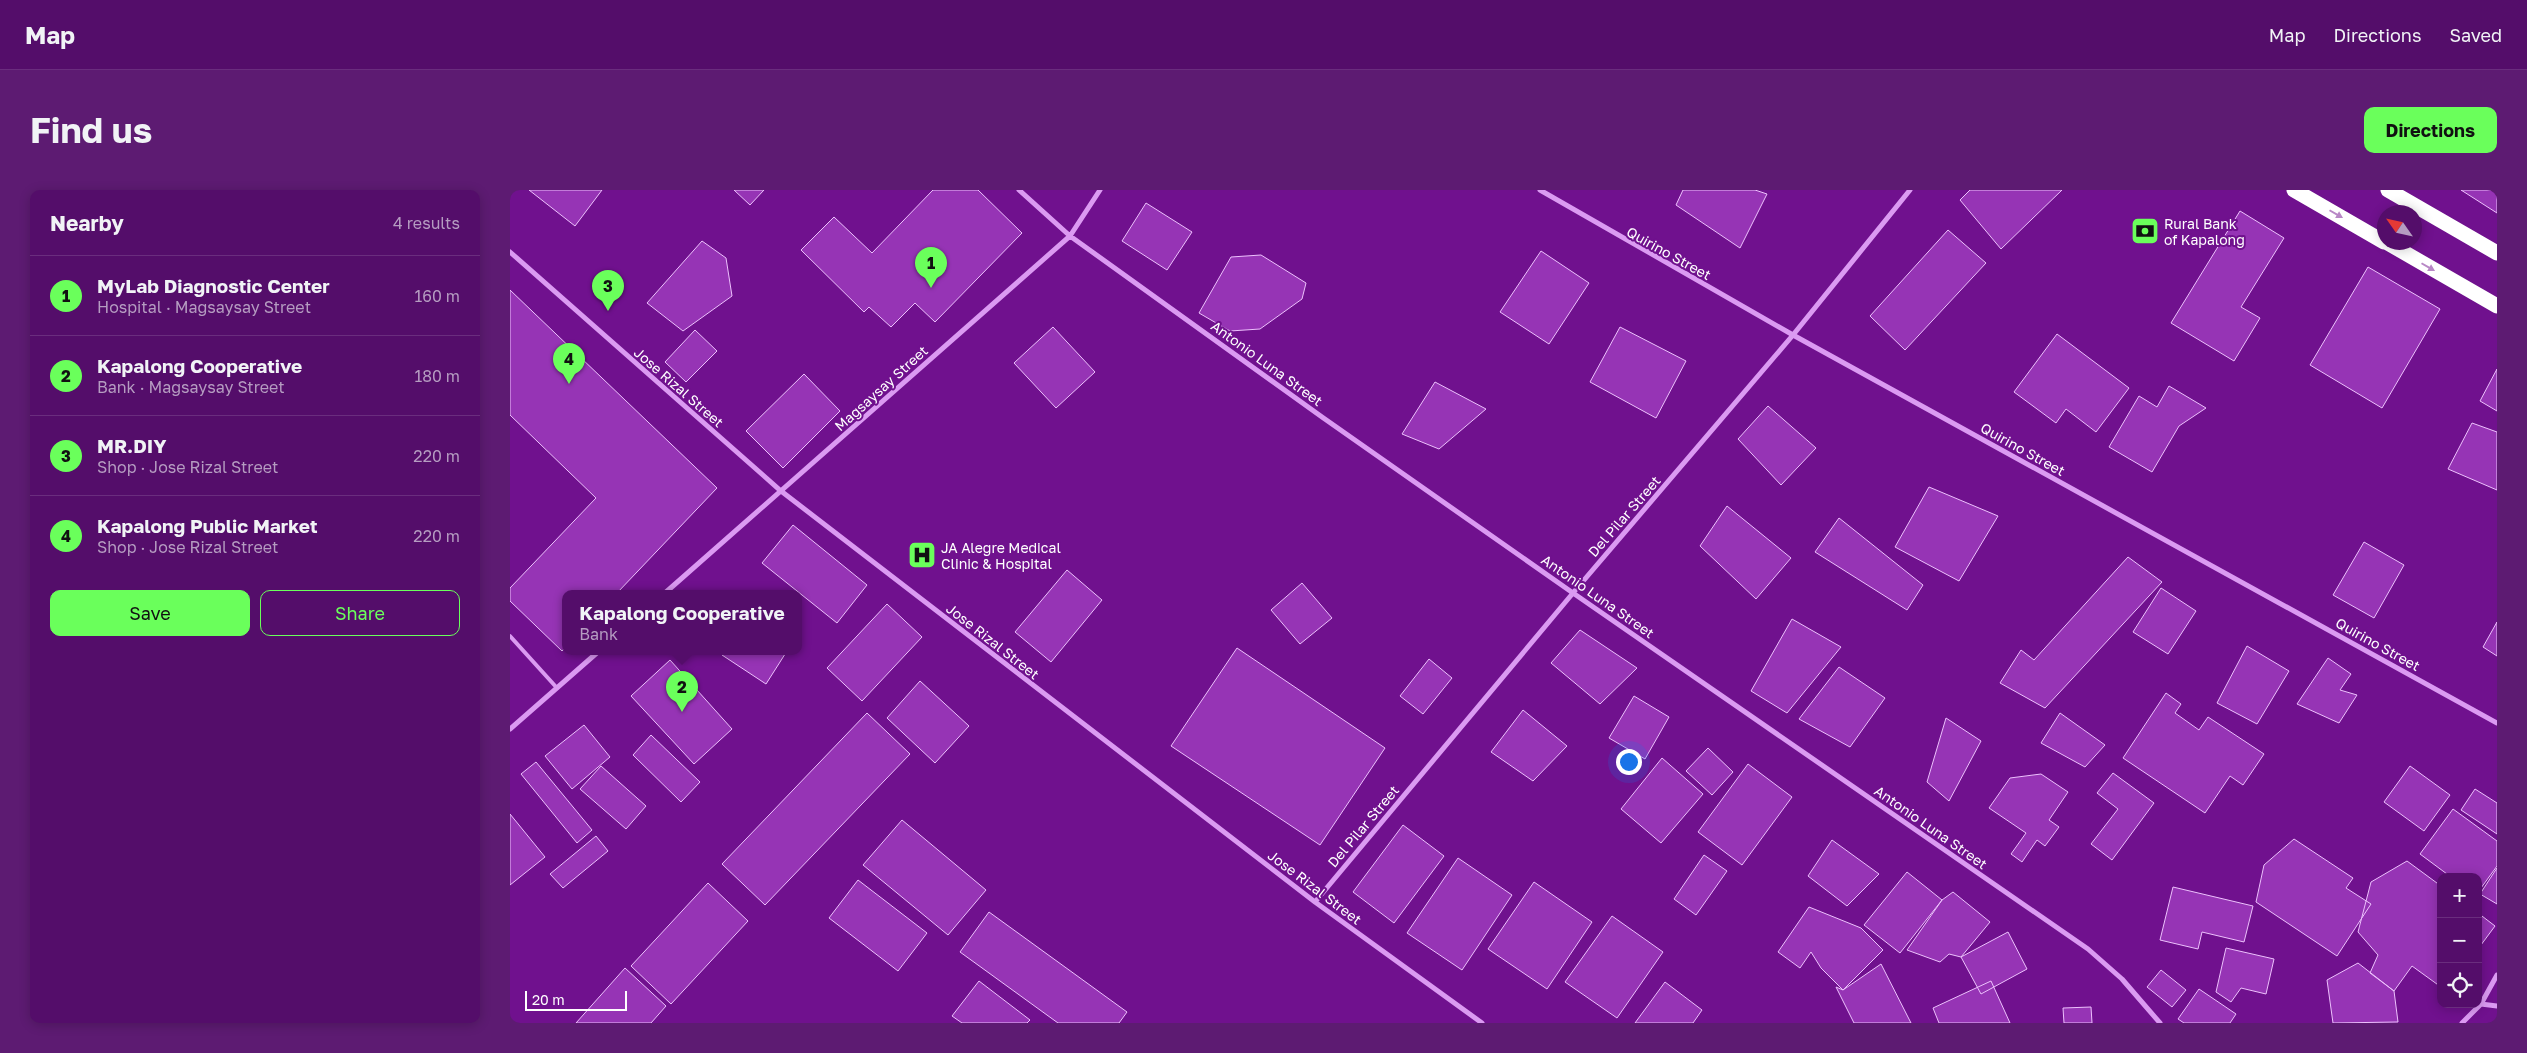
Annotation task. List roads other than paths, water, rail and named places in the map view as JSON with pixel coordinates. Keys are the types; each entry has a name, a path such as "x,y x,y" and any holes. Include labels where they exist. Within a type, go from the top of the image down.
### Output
{"highway":[{"path":"2294,190 2377,237"},
{"path":"2388,190 2497,253"},
{"path":"2399,250 2497,306"}],"street":[{"name":"Antonio Luna Street","path":"1019,190 1070,236 1572,593 2088,949 2122,980 2160,1023"},
{"name":"Magsaysay Street","path":"668,590 1070,236 1100,190"},
{"name":"Quirino Street","path":"1540,190 1793,336 2497,723"},
{"name":"Del Pilar Street","path":"1315,902 1572,593 1793,336 1910,190"},
{"name":"Jose Rizal Street","path":"510,252 781,491 1315,902 1482,1023"},
{"path":"510,729 594,655"},
{"path":"2482,1002 2497,975"},
{"path":"2482,1004 2497,1006"},
{"path":"2462,1023 2477,1008"}],"lane":[{"path":"510,636 557,688"}],"place":[{"name":"Rural Bank of Kapalong","path":"2145,231"},
{"name":"MyLab Diagnostic Center","path":"931,288"},
{"name":"MR.DIY","path":"608,311"},
{"name":"Kapalong Public Market","path":"569,384"},
{"name":"JA Alegre Medical Clinic & Hospital","path":"922,555"},
{"name":"Kapalong Cooperative","path":"682,712"}]}
